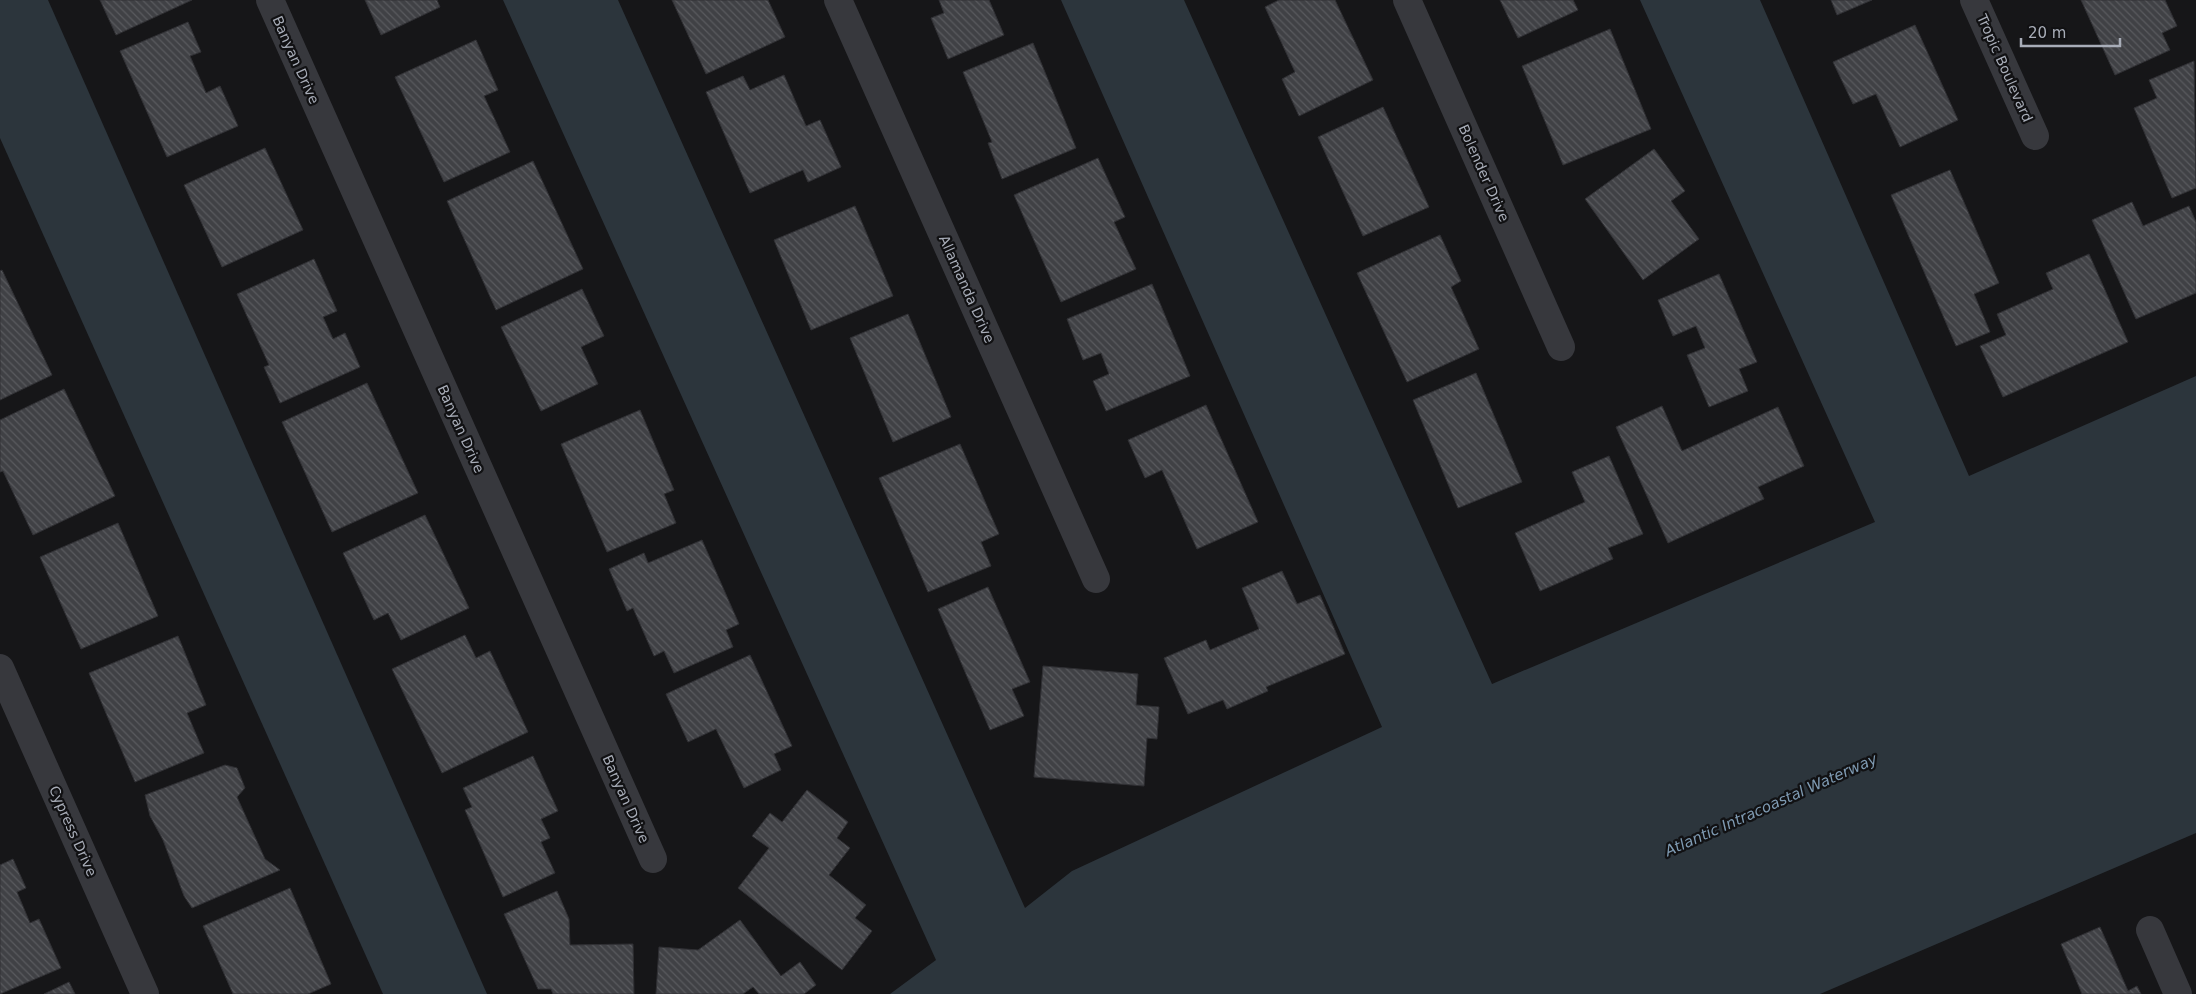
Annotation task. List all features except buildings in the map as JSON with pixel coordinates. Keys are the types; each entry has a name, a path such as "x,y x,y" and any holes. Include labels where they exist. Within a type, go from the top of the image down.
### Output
{"street":[{"name":"Banyan Drive","path":"270,0 653,859"},
{"name":"Allamanda Drive","path":"838,0 1096,579"},
{"name":"Bolender Drive","path":"1407,0 1561,347"},
{"name":"Tropic Boulevard","path":"1974,0 2035,136"},
{"name":"Cypress Drive","path":"0,668 146,994"},
{"path":"2150,930 2178,994"}],"water":[{"path":"0,0 48,0 487,994 383,994 0,138"},
{"name":"Atlantic Intracoastal Waterway","path":"503,0 618,0 1025,908 1072,871 1382,727 1061,0 1184,0 1492,684 1875,522 1640,0 1760,0 1969,476 2196,376 2196,833 1820,994 890,994 936,960"}]}
